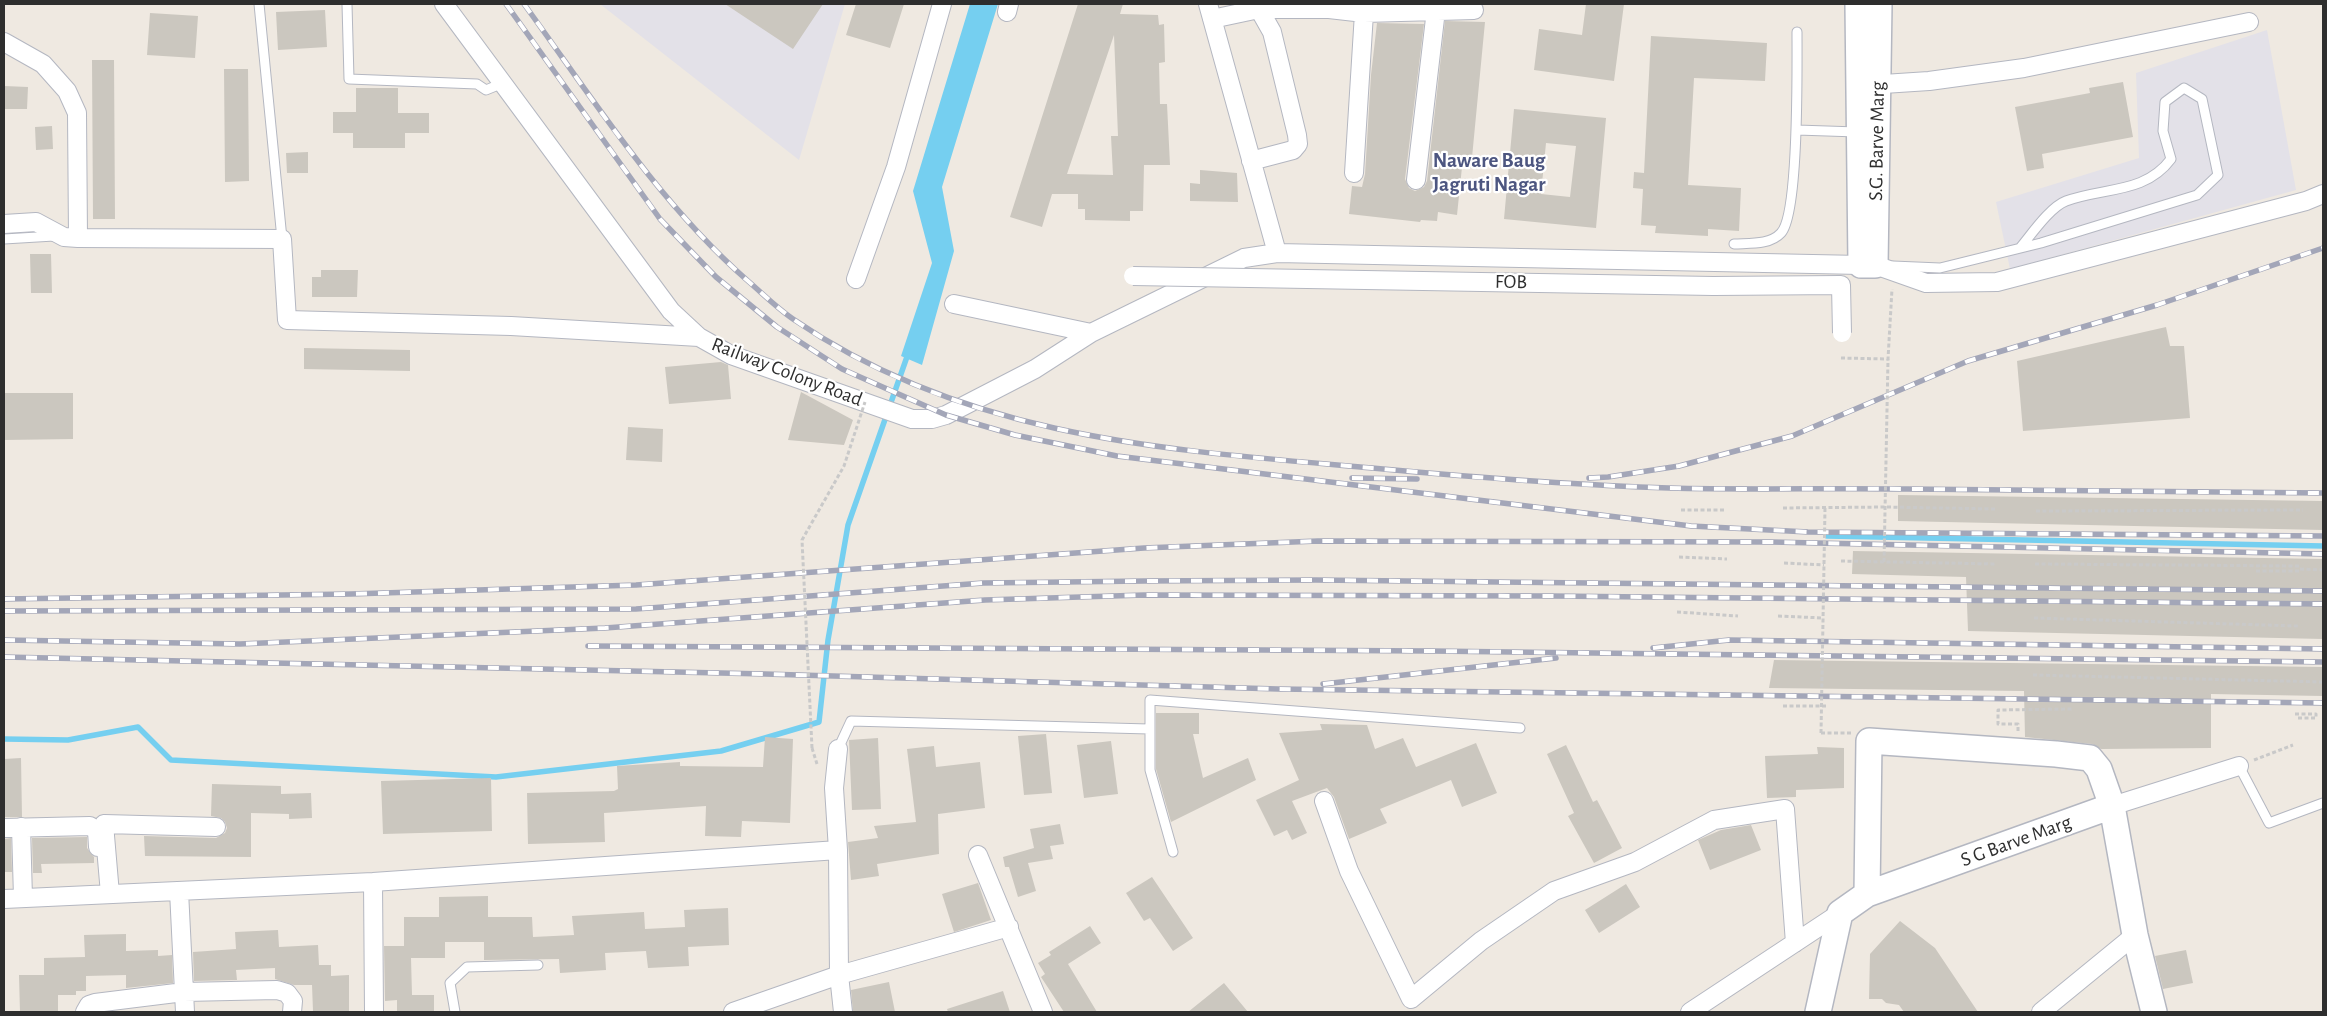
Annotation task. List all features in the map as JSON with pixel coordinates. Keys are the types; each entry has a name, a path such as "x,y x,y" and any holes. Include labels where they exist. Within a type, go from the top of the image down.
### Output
{"street":[{"name":"Railway Colony Road","path":"444,4 671,311 699,337 731,355 912,419 932,419 946,415 1035,368 1091,333 1244,258 1278,253 1876,267 1926,283 1997,282 2306,202 2323,194"},
{"path":"856,279 896,167 942,4"},
{"path":"1858,4 1868,85 1860,132 1876,267"},
{"name":"S.G. Barve Marg","path":"1876,267 1868,85 1879,4"},
{"path":"1278,253 1210,11 1329,6 1364,12 1474,10"},
{"path":"1252,161 1293,150 1298,144 1272,32 1259,9"},
{"path":"1416,180 1436,10"},
{"path":"1354,173 1364,12"},
{"path":"1868,85 1929,81 2024,68 2249,22"},
{"path":"4,42 43,64 67,92 77,112 71,237"},
{"path":"4,224 36,222 71,237 282,239 287,320 510,326 699,337"},
{"name":"FOB","path":"1133,276 1713,286 1841,284 1842,333"},
{"path":"954,304 1091,333"},
{"path":"1867,894 1869,740 2090,758 2099,769 2112,806 2135,935 2154,1012"},
{"path":"838,749 834,788 838,850 839,975 843,1012"},
{"path":"2112,806 2246,763"},
{"path":"1324,801 1349,871 1411,999 1481,941 1554,890 1635,862 1714,820 1785,809 1794,943"},
{"name":"S G Barve Marg","path":"1840,913 1867,894 2112,806"},
{"path":"105,895 104,824 216,827"},
{"path":"23,898 12,828 90,826 95,828 105,895"},
{"path":"4,899 373,882 838,850"},
{"path":"978,855 1043,1012"},
{"path":"373,882 374,1012"},
{"path":"179,891 185,1012"},
{"path":"1690,1012 1840,913"},
{"path":"1821,1010 1840,913"},
{"path":"733,1012 839,975 1009,926"},
{"path":"2041,1012 2135,935"},
{"path":"85,1012 89,1005 95,1003 184,992 277,990 287,993 293,1001 292,1012"}],"lane":[{"path":"259,4 282,239"},
{"path":"347,4 349,80 477,84 486,90 503,83"},
{"path":"1734,244 1770,241 1783,232 1790,202 1797,130 1798,32"},
{"path":"1876,267 1940,268 2020,248 2197,195 2218,175 2202,99 2184,88 2165,102 2163,131 2171,159 2162,172 2145,182 2064,201 2020,248"},
{"path":"1797,130 1860,132"},
{"path":"4,239 43,236 71,237"},
{"path":"1173,852 1150,770 1150,700 1520,728"},
{"path":"838,749 851,720 1149,729"},
{"path":"2246,763 2269,823 2323,804"},
{"path":"455,1012 450,983 467,967 538,965"}],"path":[{"path":"1876,267 1888,359 1884,562"},
{"path":"1841,358 1888,359"},
{"path":"812,748 802,540 844,466 868,403"},
{"path":"1782,508 1996,509"},
{"path":"1821,734 1824,508"},
{"path":"1681,510 1726,510"},
{"path":"2036,511 2303,510"},
{"path":"1680,557 1727,559"},
{"path":"1841,561 1995,564"},
{"path":"1784,563 1824,565"},
{"path":"2035,564 2323,570"},
{"path":"2256,571 2300,569"},
{"path":"1677,612 1738,616"},
{"path":"1778,616 1823,618"},
{"path":"2034,618 2298,626"},
{"path":"2033,675 2323,682"},
{"path":"1783,706 1827,706"},
{"path":"2009,734 2019,733 2018,724 1998,724 1998,710 2072,709"},
{"path":"2295,714 2316,714 2316,718 2298,718"},
{"path":"2246,763 2293,745"}],"shaded area":[{"path":"600,4 845,4 799,160"},
{"path":"2267,30 2296,190 2010,269 1996,202 2139,158 2136,73"}],"water":[{"path":"970,4 998,4 942,187 954,251 922,365 901,356 932,263 913,191"}],"building":[{"path":"725,4 823,4 793,49"},
{"path":"856,4 904,4 890,48 846,35"},
{"path":"1078,4 1123,4 1120,14 1158,15 1159,25 1164,24 1165,62 1159,63 1160,104 1167,104 1170,165 1144,165 1143,211 1130,211 1130,221 1085,220 1085,209 1078,209 1078,194 1052,194 1042,227 1010,217","holes":["1114,35 1118,136 1111,136 1113,175 1067,174"]},
{"path":"1586,4 1624,4 1614,81 1534,70 1539,29 1582,35"},
{"path":"325,10 327,47 278,50 276,12"},
{"path":"150,13 198,16 195,58 147,55"},
{"path":"1445,21 1485,22 1471,168 1462,167 1457,215 1438,212 1437,221 1421,220 1420,222 1349,214 1352,186 1362,187 1365,174 1371,75 1377,23 1424,24 1405,179 1409,188 1415,191 1424,187 1427,181"},
{"path":"1651,36 1767,43 1765,81 1694,78 1688,185 1741,188 1739,231 1708,229 1708,236 1655,233 1656,226 1641,225 1643,189 1633,188 1634,172 1644,173"},
{"path":"92,60 114,60 115,219 93,219"},
{"path":"224,69 248,69 249,181 225,182"},
{"path":"2123,82 2133,137 2042,154 2044,168 2027,171 2015,107 2090,93 2089,88"},
{"path":"4,86 28,87 27,109 4,109"},
{"path":"356,88 398,88 398,113 429,113 429,133 405,133 405,148 353,148 353,133 333,133 333,112 356,112"},
{"path":"1514,109 1606,118 1596,228 1504,219","holes":["1546,143 1576,146 1570,197 1541,194"]},
{"path":"52,126 53,149 36,150 35,127"},
{"path":"308,152 308,173 287,173 286,153"},
{"path":"1200,170 1237,173 1238,202 1190,201 1190,183 1200,184"},
{"path":"30,254 51,254 52,293 31,293"},
{"path":"321,270 358,270 357,297 312,297 312,277 321,277"},
{"path":"2166,327 2170,346 2184,346 2190,418 2023,431 2017,361"},
{"path":"304,348 410,350 410,371 304,369"},
{"path":"721,362 728,365 731,399 669,404 665,367"},
{"path":"801,392 853,420 844,445 788,440"},
{"path":"4,393 73,393 73,439 4,440"},
{"path":"628,427 663,429 662,462 626,460"},
{"path":"1898,495 2323,501 2323,530 1898,521"},
{"path":"1853,551 2323,559 2323,639 1968,631 1966,577 1852,574"},
{"path":"1774,660 2323,667 2323,696 2211,694 2211,748 2101,749 2092,744 2025,737 2024,691 1769,688"},
{"path":"1156,713 1199,713 1199,734 1193,734 1203,778 1248,758 1256,780 1171,822 1156,769"},
{"path":"1320,724 1367,725 1375,749 1403,738 1416,767 1476,743 1497,793 1462,807 1451,780 1380,809 1387,823 1349,839 1334,797 1327,788 1292,801 1307,833 1292,840 1287,830 1274,836 1256,800 1299,780 1279,733 1322,730"},
{"path":"1046,734 1052,793 1024,795 1018,736"},
{"path":"765,737 793,739 790,823 742,821 741,837 705,836 706,806 604,813 605,842 528,844 527,793 614,791 618,789 617,766 680,762 680,766 763,767"},
{"path":"878,738 881,809 852,810 849,740"},
{"path":"1111,741 1118,794 1084,798 1077,745"},
{"path":"1566,745 1593,802 1597,800 1622,848 1594,863 1568,816 1574,813 1547,754"},
{"path":"934,746 936,767 980,762 985,808 938,814 939,854 877,864 879,876 851,880 848,842 878,838 874,826 916,822 907,749"},
{"path":"1817,747 1844,748 1844,788 1796,790 1796,797 1767,798 1765,756 1818,754"},
{"path":"21,758 22,817 4,817 4,759"},
{"path":"491,778 492,831 383,834 381,781"},
{"path":"212,784 281,786 281,794 311,793 312,818 289,819 289,814 251,813 251,857 145,856 144,836 216,838 225,833 227,828 225,822 221,818 211,816"},
{"path":"1060,824 1064,844 1050,846 1053,859 1028,863 1036,891 1018,897 1009,867 1005,867 1003,857 1034,848 1030,829"},
{"path":"1751,825 1761,850 1710,870 1698,840 1721,830"},
{"path":"87,837 87,848 94,857 94,863 41,864 42,873 33,873 32,838"},
{"path":"11,838 12,872 4,872 4,839"},
{"path":"1152,877 1193,938 1173,951 1150,918 1144,921 1126,893"},
{"path":"978,883 991,920 954,932 942,894"},
{"path":"1626,884 1640,907 1599,933 1585,910"},
{"path":"488,896 488,917 532,917 533,937 574,935 572,916 644,912 645,929 685,927 684,910 728,908 729,945 688,947 689,966 648,968 646,951 605,953 606,970 560,973 559,959 484,960 484,942 445,942 445,958 411,958 412,995 434,995 434,1012 397,1012 397,1000 385,1001 384,946 404,946 404,917 439,917 439,897"},
{"path":"1900,921 1935,948 1978,1012 1904,1012 1899,1005 1886,1003 1882,999 1869,999 1870,954"},
{"path":"1090,926 1101,943 1068,964 1097,1012 1064,1012 1041,977 1045,974 1038,963 1051,955 1049,952"},
{"path":"278,930 279,947 318,945 319,965 331,965 331,976 349,975 349,1012 313,1011 312,985 294,985 275,979 275,968 236,970 237,980 194,981 193,952 236,949 235,932"},
{"path":"126,934 126,951 158,950 158,956 172,955 173,983 126,988 126,975 86,976 86,991 76,991 76,995 58,995 58,1012 20,1012 19,975 44,975 44,958 85,957 84,935"},
{"path":"2186,950 2193,983 2163,989 2155,956"},
{"path":"889,982 895,1012 853,1012 851,990"},
{"path":"1224,983 1248,1012 1188,1012"},
{"path":"1003,991 1010,1012 948,1012 947,1009"}],"waterway":[{"path":"4,739 68,740 138,727 171,760 496,777 721,751 819,722 828,640 848,525 909,351"},
{"path":"1827,536 2323,546"}],"railway":[{"path":"506,4 660,219 716,277 777,327 842,369 946,415 1015,435 1117,456 1691,526 1808,532 2323,536"},
{"path":"524,4 601,113 656,184 715,250 776,306 793,319 860,359 929,390 999,414 1072,432 1145,445 1220,454 1557,483 1699,489 2323,493"},
{"path":"1589,478 1608,477 1679,466 1792,436 1968,361 2157,305 2323,248"},
{"path":"1352,478 1417,479"},
{"path":"4,599 351,594 636,585 1144,548 1318,541 1771,542 2323,554"},
{"path":"4,611 636,609 983,583 1145,581 1315,580 2323,591"},
{"path":"4,640 240,644 605,628 985,600 1144,595 1551,596 2323,604"},
{"path":"1653,648 1729,640 2323,649"},
{"path":"588,646 1431,651 2323,662"},
{"path":"4,657 765,674 1278,689 2323,703"},
{"path":"1323,684 1556,658"}],"district":[{"name":"Naware Baug Jagruti Nagar","path":"1489,173"}]}
